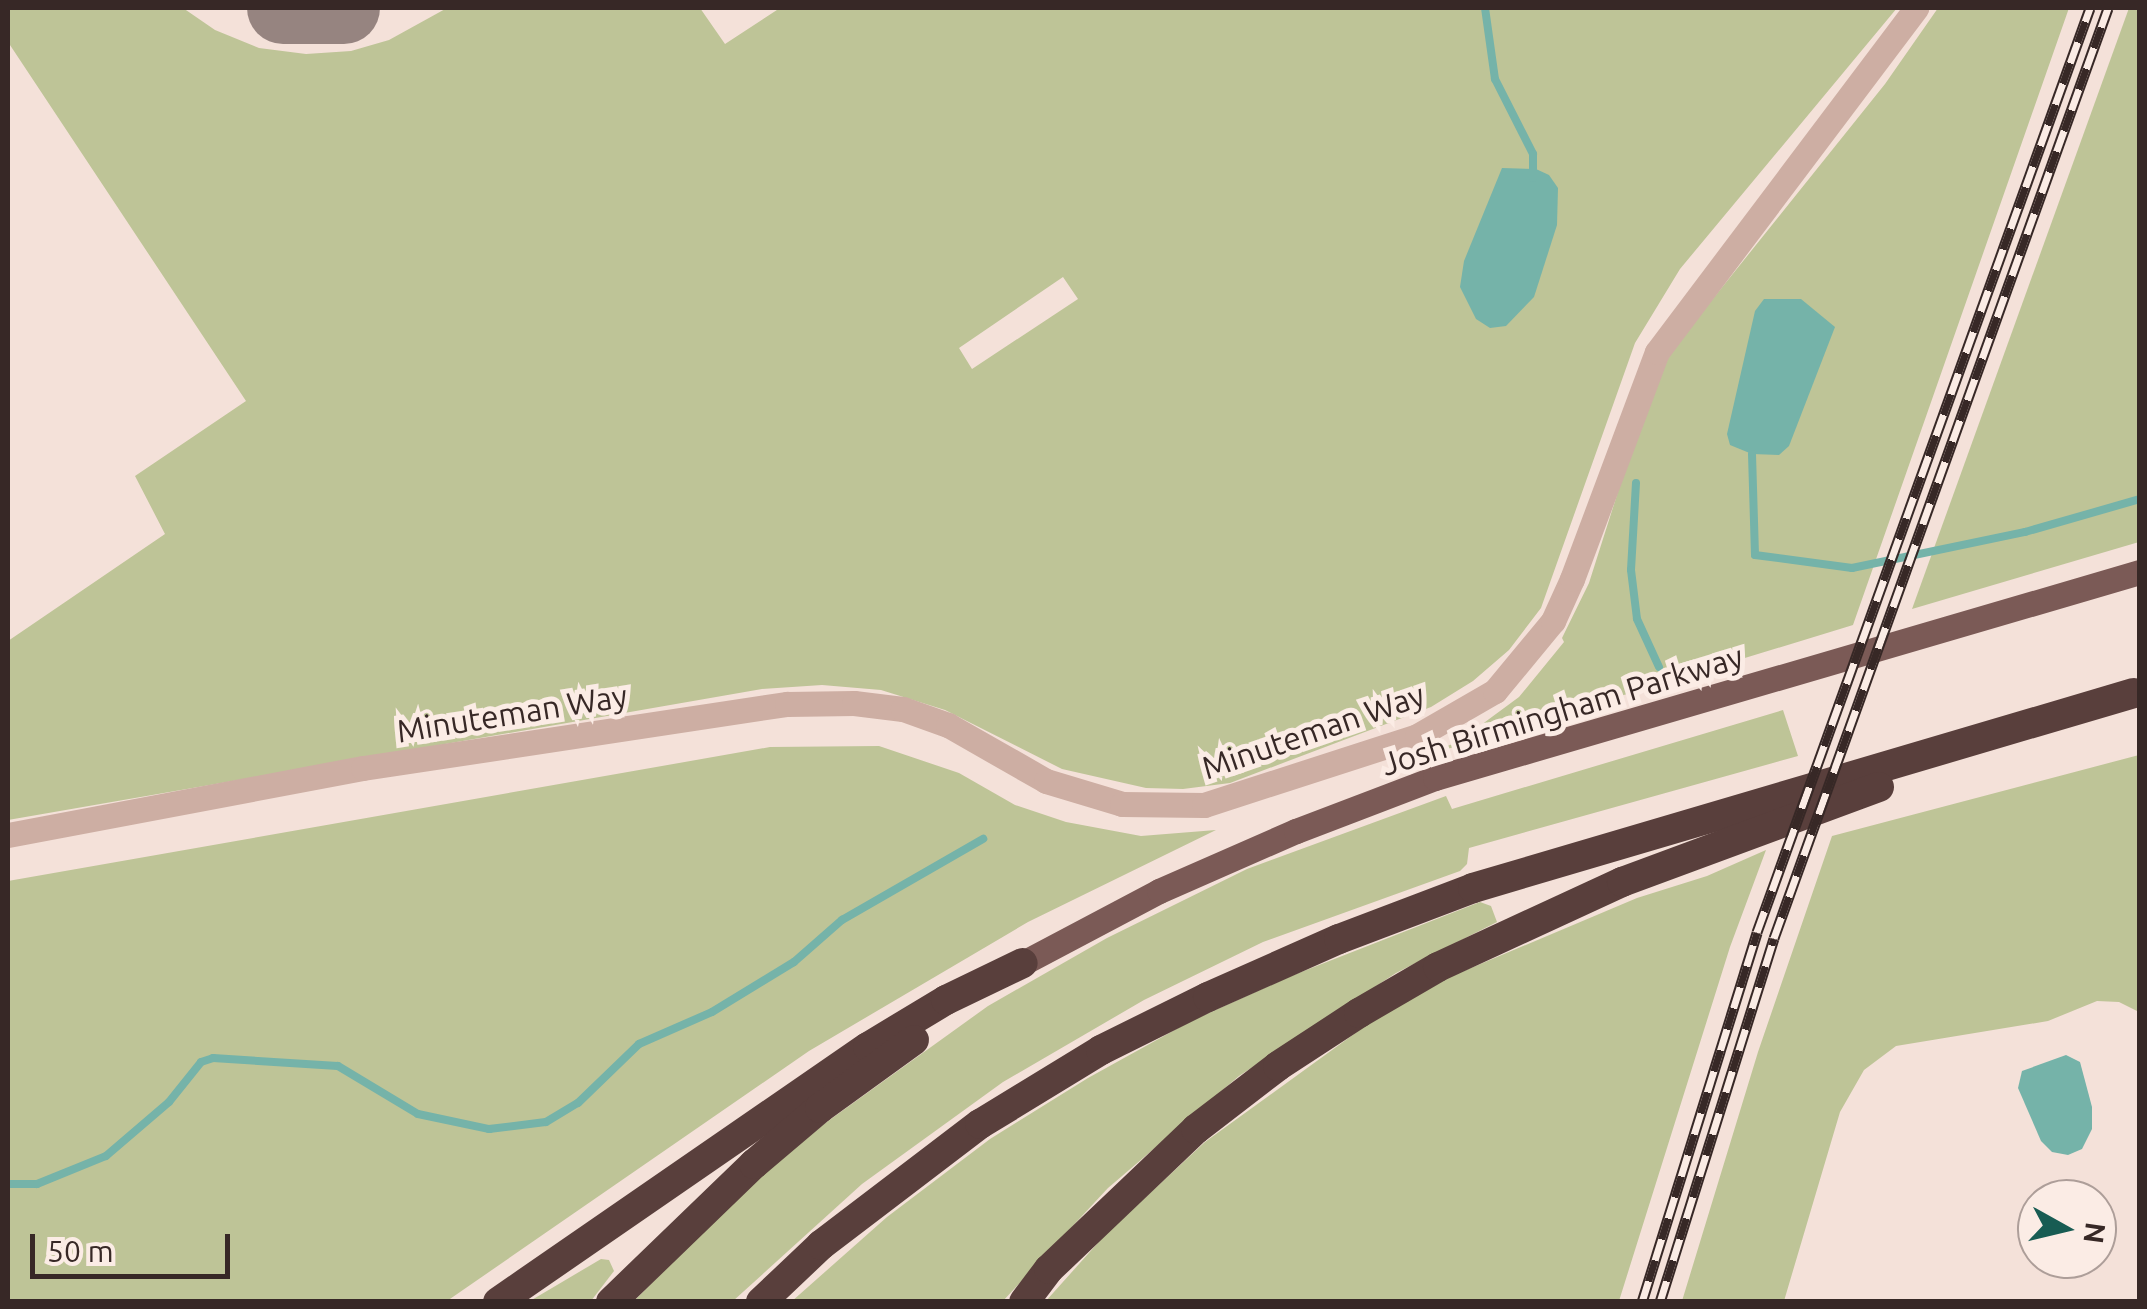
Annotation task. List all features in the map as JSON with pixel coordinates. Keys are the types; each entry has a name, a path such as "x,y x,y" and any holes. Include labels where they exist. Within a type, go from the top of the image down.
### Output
{"highway":[{"path":"760,1302 821,1245 980,1124 1101,1050 1208,996 1339,939 1473,888 2137,692"},
{"path":"1024,1302 1050,1269 1196,1130 1278,1066 1438,967 1622,882 2137,692"},
{"path":"498,1302 868,1047 946,1000 1023,963"},
{"path":"611,1302 667,1243 820,1108 1023,963"}],"main road":[{"name":"Josh Birmingham Parkway","path":"1023,963 1159,891 1296,831 1435,778 2140,572"}],"street":[{"name":"Minuteman Way","path":"8,834 363,768 787,704 854,703 903,709 948,725 1046,781 1122,804 1204,805 1416,736 1495,690 1553,621 1572,580 1656,352 1916,8"}],"green space":[{"path":"8,8 183,8 215,30 259,48 306,54 351,51 389,40 447,8 700,8 725,44 780,8 1897,8 1680,269 1635,343 1541,608 1509,650 1473,681 1431,707 1230,783 1183,789 1146,788 1062,769 945,710 881,690 822,685 762,689 8,820 8,641 165,534 135,476 246,401 8,42","holes":["1063,277 1078,299 972,369 959,348"]},
{"path":"1938,8 2069,8 1853,625 1431,754 1462,739 1519,697 1564,642 1562,638 1589,583 1643,413 1667,356 1885,84"},
{"path":"2129,8 2140,8 2139,542 1912,609"},
{"path":"1783,710 1798,756 1469,848 1467,864 1460,871 1263,942 1144,1000 1003,1082 862,1184 733,1301 633,1302 743,1191 824,1124 988,1006 1107,938 1247,869 1446,796 1452,809"},
{"path":"879,746 959,773 1015,805 1066,822 1141,836 1216,830 1028,922 809,1051 447,1301 8,1301 8,881 770,747"},
{"path":"2139,755 2139,1012 2119,1002 2097,1001 2048,1021 1896,1046 1864,1070 1840,1112 1784,1301 1682,1301 1758,1052 1832,836"},
{"path":"1766,850 1730,947 1619,1301 1045,1302 1105,1235 1205,1142 1372,1021 1452,976 1637,898 1707,876"},
{"path":"1480,902 1491,906 1497,922 1396,973 1239,1076 1108,1188 1003,1301 791,1302 887,1217 990,1139 1088,1078 1191,1021 1291,976"},
{"path":"601,1259 609,1260 614,1271 591,1301 530,1301"}],"water":[{"path":"1502,168 1536,169 1549,175 1558,188 1557,225 1534,297 1506,326 1490,328 1476,319 1460,287 1464,261"},
{"path":"1764,299 1801,299 1835,327 1789,446 1779,455 1752,454 1730,445 1727,434 1755,311"},
{"path":"2066,1055 2080,1062 2092,1107 2092,1129 2082,1149 2068,1155 2052,1152 2041,1141 2018,1088 2022,1071"}],"waterway":[{"path":"1485,8 1495,79 1533,154 1533,178"},
{"path":"1752,454 1755,555 1852,568 2025,532 2140,499"},
{"path":"1636,483 1631,570 1637,619 1659,667"},
{"path":"8,1184 37,1184 106,1156 169,1102 201,1062 213,1058 338,1066 418,1114 489,1129 546,1122 578,1103 639,1044 712,1012 794,962 842,920 983,839"}],"taxiway":[{"path":"283,8 344,8"}],"railway":[{"path":"1642,1302 1757,932 2090,8"},
{"path":"1660,1302 1774,938 2108,8"}]}
